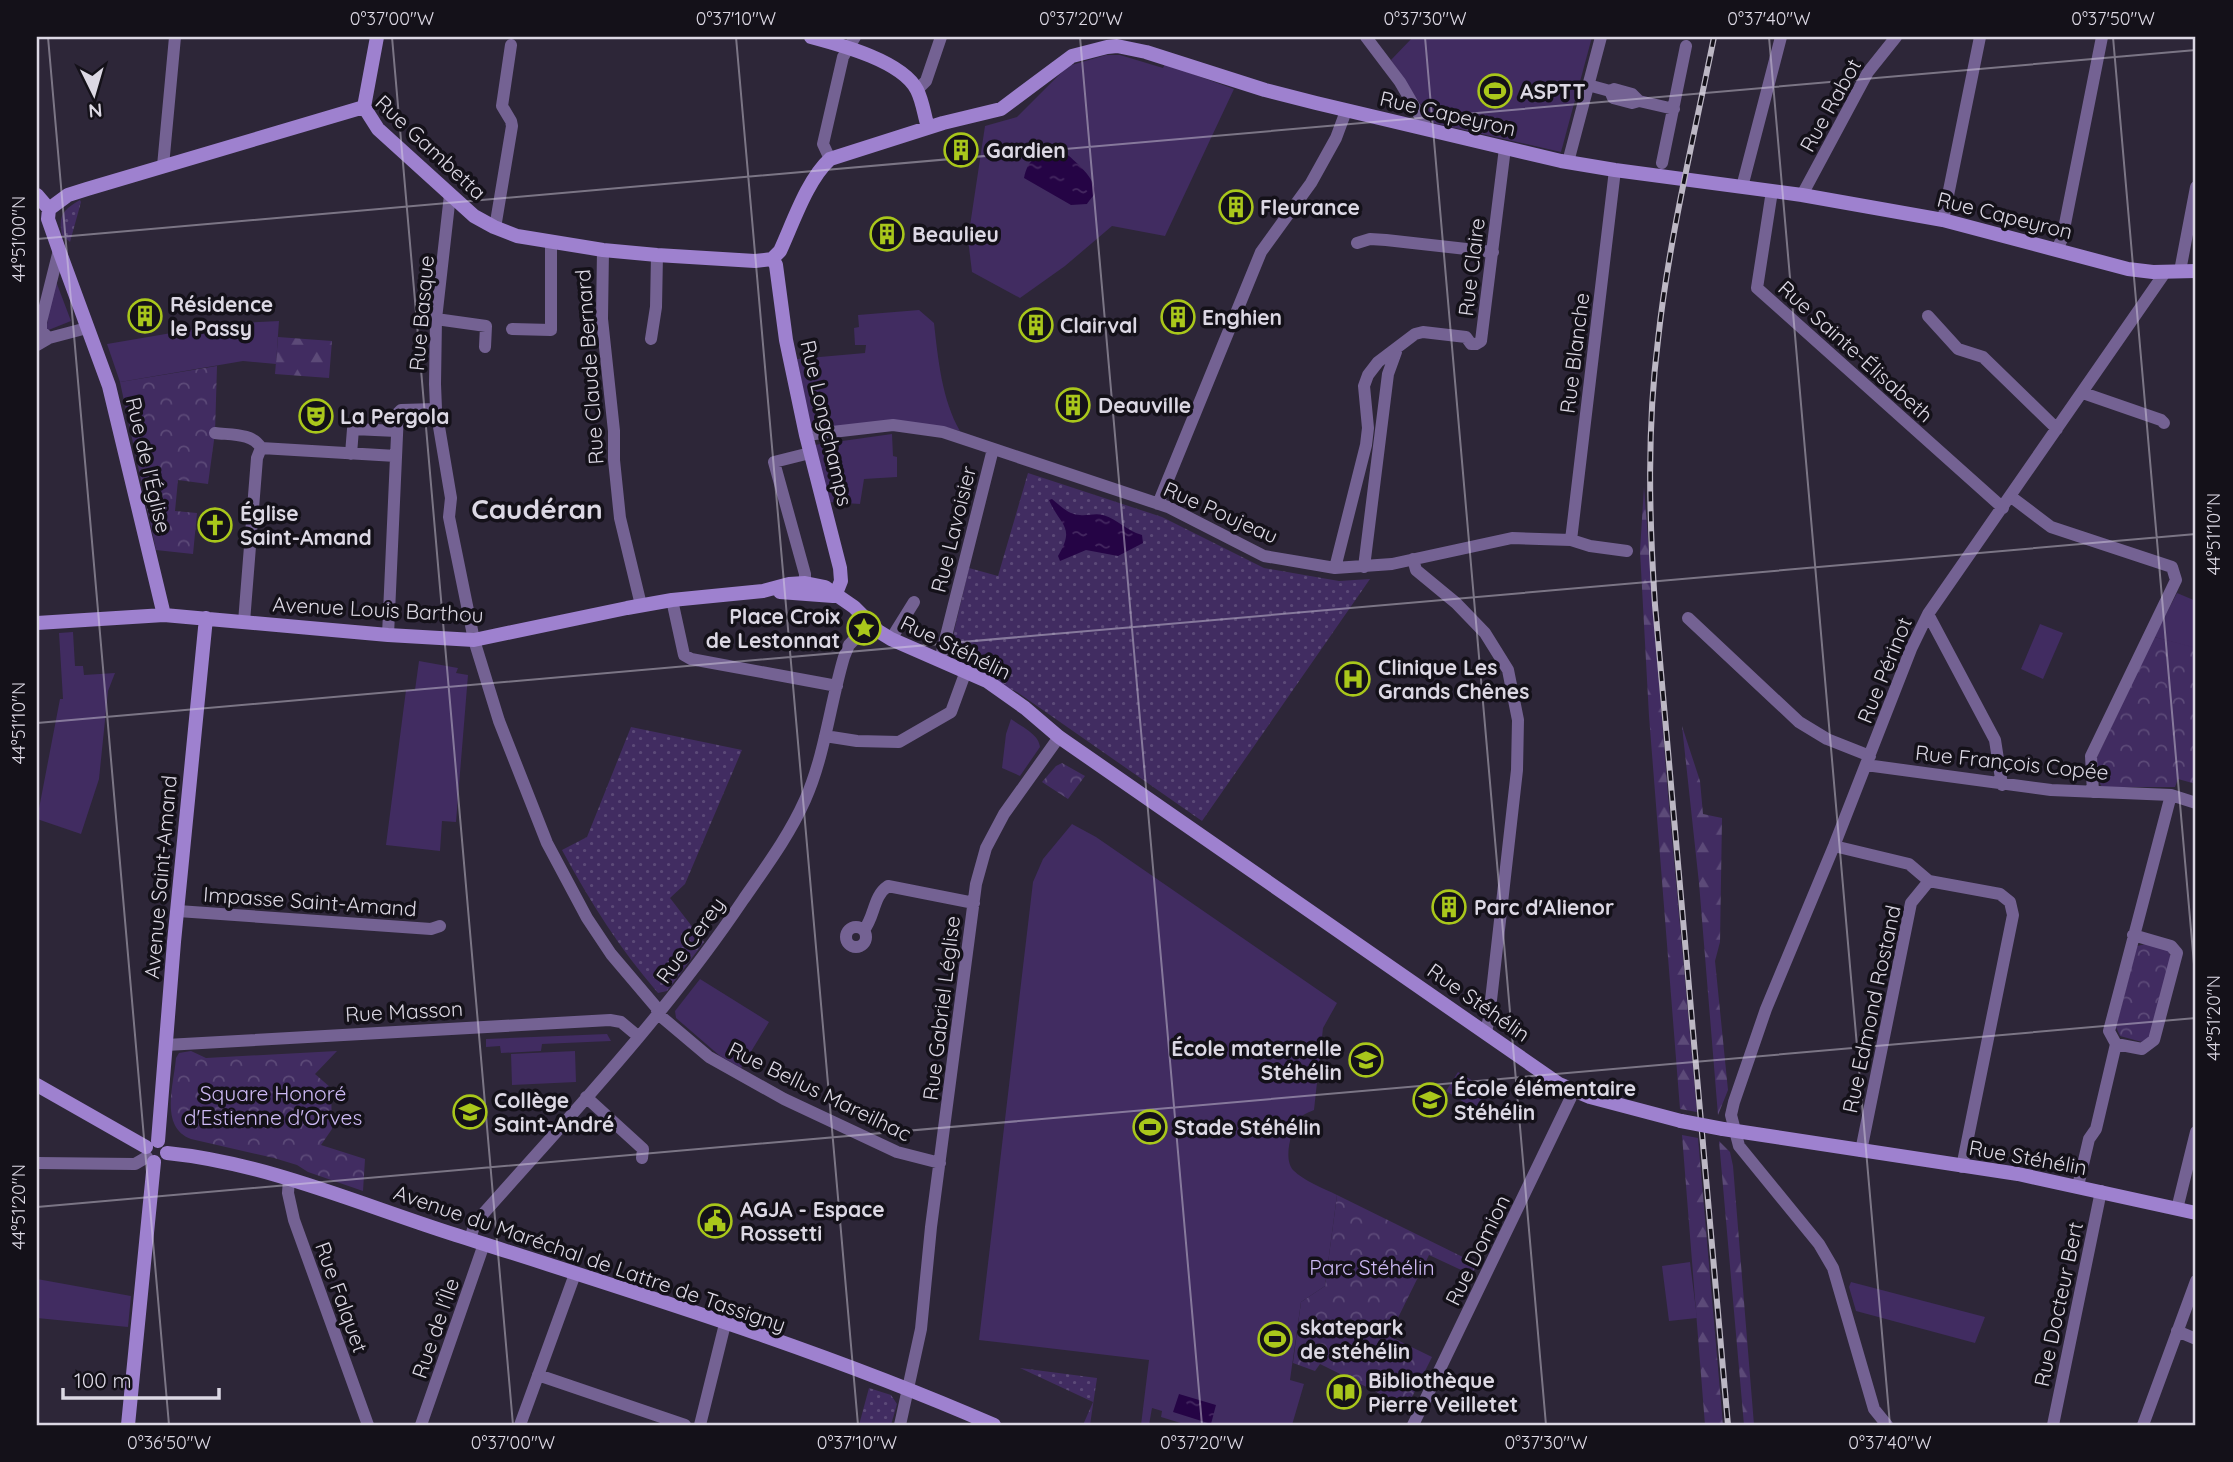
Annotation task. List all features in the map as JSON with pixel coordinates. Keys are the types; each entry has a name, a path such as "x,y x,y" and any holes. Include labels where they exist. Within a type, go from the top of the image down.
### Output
{"street":[{"path":"163,166 174,37"},
{"path":"364,107 377,37"},
{"path":"811,37 852,42 912,82 928,127"},
{"path":"917,90 926,81 941,37"},
{"path":"1366,37 1400,82 1428,130"},
{"path":"1568,162 1601,37"},
{"path":"1742,187 1780,37"},
{"name":"Rue Rabot","path":"1802,195 1868,72 1896,37"},
{"path":"1943,220 1980,37"},
{"path":"2057,249 2062,239 2102,37"},
{"path":"772,259 780,251 817,175 830,159 823,144 843,57 852,42"},
{"name":"Rue Capeyron","path":"830,159 928,127 1001,109 1072,56 1133,43 1265,90 1568,162 1802,195 1943,220 2128,269 2196,271"},
{"path":"495,228 512,126 512,121 502,106 511,45"},
{"path":"1662,163 1686,46"},
{"path":"1588,85 1632,94 1639,101 1674,109"},
{"name":"Rue Gambetta","path":"49,209 68,195 364,107 378,129 474,216 495,228 517,236 603,250 755,261 772,259"},
{"path":"1158,504 1261,252 1311,183 1336,138 1346,111"},
{"name":"Rue Claire","path":"1335,568 1366,445 1368,428 1364,398 1368,376 1378,362 1398,348 1409,336 1423,332 1466,337 1471,344 1481,341 1505,148"},
{"name":"Rue Blanche","path":"1572,540 1615,170"},
{"path":"2173,271 2196,187"},
{"name":"Rue Sainte-Élisabeth","path":"1772,191 1757,288 2007,502"},
{"path":"37,195 49,209"},
{"name":"Rue Basque","path":"450,195 436,319 436,409 451,498 449,517 474,640"},
{"name":"Rue de l'Église","path":"49,209 48,219 109,386 163,615"},
{"path":"1357,243 1370,239 1386,240 1493,252"},
{"path":"512,329 551,330 551,241"},
{"path":"49,338 41,331 41,322 59,250"},
{"name":"Rue Claude Bernard","path":"603,250 602,310 620,518 639,587 641,606"},
{"path":"651,339 656,307 657,255"},
{"name":"Rue Longchamps","path":"772,259 776,265 786,340 806,435 839,568 841,581 835,596"},
{"name":"Rue Périnot","path":"1728,1130 1734,1102 1766,1009 1834,846 1911,649 1928,614 2057,429 2173,271"},
{"path":"1928,316 1958,349 1983,357 2057,429"},
{"path":"436,319 486,326 485,347"},
{"path":"37,345 49,338 87,328"},
{"path":"1364,567 1388,374 1398,348"},
{"path":"2083,393 2164,423"},
{"path":"388,635 397,431 401,410 436,409"},
{"name":"Rue Poujeau","path":"806,435 893,425 943,432 1158,504 1264,556 1335,568 1364,567 1413,559 1512,538 1572,540 1628,551"},
{"path":"351,454 353,429 397,431"},
{"path":"215,433 250,437 257,440 261,447 257,458 244,622"},
{"path":"1366,445 1380,447"},
{"path":"261,447 396,456"},
{"name":"Rue Lavoisier","path":"940,660 993,449"},
{"path":"810,453 774,462 805,574 805,583 825,587 835,596"},
{"path":"2007,502 2051,527 2172,567 2176,580 2091,756 2093,792"},
{"path":"1413,559 1416,570 1456,603 1485,633 1508,670 1518,720 1517,770 1486,1032"},
{"name":"Avenue Louis Barthou","path":"37,623 163,615 474,640 672,600 763,591 805,583"},
{"path":"763,591 835,596"},
{"name":"Rue Stéhélin","path":"835,596 854,607 891,639 987,681 1059,737 1559,1084 1574,1091 1681,1121 1962,1167 2003,1171 2196,1213"},
{"path":"672,600 684,656 837,686"},
{"path":"891,639 914,602"},
{"path":"1928,614 1995,740 2002,785"},
{"name":"Avenue Saint-Amand","path":"128,1425 151,1152 166,1045 206,618"},
{"name":"Rue François Copée","path":"1688,618 1800,722 1868,760 2002,785 2171,795 2196,803"},
{"name":"Rue Cerey","path":"477,1242 475,1223 658,1014 721,933 786,837 805,800 849,645 870,623"},
{"name":"Rue Bellus Mareilhac","path":"474,640 499,721 547,843 587,918 611,954 658,1010 658,1014 709,1057 784,1099 911,1158 940,1163"},
{"path":"825,736 857,741 899,742 951,712 966,671"},
{"name":"Rue Gabriel Léglise","path":"900,1425 920,1337 976,884 986,848 1004,814 1059,737"},
{"path":"2078,1186 2089,1139 2096,1129 2116,1044 2109,1031 2171,795"},
{"path":"1834,846 1909,864 1928,881 2000,894 2010,902 2013,915 1962,1167"},
{"name":"Rue Edmond Rostand","path":"1861,1151 1911,903 1928,881"},
{"path":"864,930 870,922 878,897 888,886 974,903"},
{"name":"Impasse Saint-Amand","path":"178,911 431,929 440,926"},
{"path":"2116,1044 2142,1049 2154,1040 2177,953 2171,946 2133,935"},
{"name":"Rue Masson","path":"166,1045 610,1020 621,1022 639,1037"},
{"path":"37,1085 151,1152 135,1164 37,1163"},
{"name":"Rue Domion","path":"1413,1425 1574,1091"},
{"path":"586,1097 643,1149 642,1158"},
{"path":"1728,1130 1743,1153 1827,1256 1833,1268 1874,1409 1887,1425"},
{"path":"2177,1209 2196,1132"},
{"name":"Avenue du Maréchal de Lattre de Tassigny","path":"151,1152 165,1145 167,1153 250,1169 289,1180 725,1324 909,1389 994,1425"},
{"name":"Rue Falquet","path":"289,1180 288,1193 294,1220 368,1425"},
{"name":"Rue Docteur Bert","path":"2053,1425 2101,1191"},
{"name":"Rue de l'Île","path":"422,1425 477,1242"},
{"path":"520,1425 575,1274"},
{"path":"2143,1425 2196,1281"},
{"path":"700,1425 725,1324"},
{"path":"2177,1331 2196,1339"},
{"path":"538,1375 685,1425"}],"green space":[{"name":"ASPTT","path":"1413,37 1592,37 1561,152 1433,123 1391,60"},
{"path":"1106,55 1120,55 1163,68 1165,64 1234,89 1165,236 1112,226 1065,266 1020,298 972,272 968,239 985,126 1017,117 1068,66"},
{"path":"80,200 70,242 62,235 61,218 69,207"},
{"path":"54,276 71,321 46,331"},
{"path":"919,310 934,323 945,393 960,431 945,427 816,429 810,425 797,359 865,353 866,345 855,345 854,328 859,327 858,315"},
{"path":"279,321 276,364 243,361 120,382 107,344 224,324"},
{"path":"278,337 332,341 329,378 275,374"},
{"path":"217,366 215,433 208,484 178,480 175,511 197,513 193,554 156,550 120,382"},
{"path":"892,434 893,456 897,457 897,477 864,479 860,504 828,502 814,445"},
{"path":"1028,473 1162,517 1264,568 1339,581 1370,579 1202,821 1017,692 951,656 949,652 969,568 998,576"},
{"path":"1644,487 1697,1112 1680,1109 1649,716 1640,551"},
{"path":"2177,593 2196,601 2196,648 2154,637"},
{"path":"2040,624 2063,633 2043,679 2021,669"},
{"path":"73,632 75,666 83,666 84,675 115,673 108,691 99,779 81,834 37,819 60,699 63,699 59,633"},
{"path":"2154,637 2196,647 2196,784 2178,779 2175,787 2102,787 2098,780 2097,757"},
{"path":"419,661 458,668 456,673 468,675 456,822 442,821 440,851 386,845 406,690 415,690"},
{"path":"1011,719 1033,735 1040,747 1020,776 1002,768 1006,734"},
{"path":"1682,726 1700,781 1703,814 1722,818 1720,942 1715,961 1728,1090 1718,1115 1699,883"},
{"path":"631,727 742,750 685,884 670,898 704,942 667,991 658,993 606,925 562,850 587,837"},
{"path":"1062,763 1085,776 1068,799 1042,782"},
{"name":"Stade Stéhélin","path":"1072,824 1096,837 1337,1003 1323,1028 1314,1110 1300,1118 1291,1136 1288,1152 1290,1165 1297,1174 1337,1195 1325,1286 1301,1302 1290,1380 1304,1384 1292,1425 1187,1425 1161,1417 1162,1411 1152,1408 1149,1425 1141,1425 1149,1360 979,1340 1033,882 1043,859"},
{"path":"2146,944 2167,949 2171,957 2152,1035 2142,1042 2120,1036 2116,1027 2137,946"},
{"path":"700,979 769,1022 741,1068 720,1056 676,1018 675,1011"},
{"path":"607,1034 611,1041 542,1044 541,1051 501,1053 500,1046 486,1047 486,1039"},
{"name":"Square Honoré d'Estienne d'Orves","path":"191,1051 206,1058 337,1051 315,1074 331,1088 332,1129 321,1145 365,1159 363,1191 308,1172 297,1165 191,1139 181,1133 172,1115 171,1092 176,1058 179,1053"},
{"path":"575,1051 576,1082 512,1085 511,1054"},
{"path":"1458,1072 1490,1091 1478,1111 1446,1091"},
{"path":"1682,1135 1698,1138 1723,1425 1705,1425"},
{"path":"1719,1141 1730,1152 1733,1166 1754,1425 1744,1425"},
{"name":"Parc Stéhélin","path":"1337,1195 1477,1264 1472,1275 1429,1255 1389,1336 1432,1357 1407,1407 1320,1364 1315,1371 1293,1363 1301,1302 1325,1286"},
{"path":"1690,1262 1697,1318 1669,1321 1662,1266"},
{"path":"37,1279 131,1296 128,1327 37,1318"},
{"path":"1851,1282 1985,1317 1975,1343 1856,1311 1849,1287"},
{"path":"1020,1368 1097,1378 1090,1425 1083,1425 1093,1402"},
{"path":"869,1388 891,1395 897,1404 891,1425 859,1425"}],"water":[{"path":"1062,150 1078,164 1093,183 1094,195 1087,204 1071,205 1024,178 1028,166 1035,158"},
{"path":"1052,499 1071,513 1109,517 1142,535 1143,543 1118,556 1086,550 1060,561 1058,556 1066,532 1049,500"},
{"path":"1179,1394 1216,1405 1211,1424 1173,1412"}],"railway":[{"path":"1714,37 1675,226 1663,302 1654,373 1650,505 1655,605 1728,1425"}],"place":[{"name":"ASPTT","path":"1495,91"},
{"name":"Gardien","path":"961,150"},
{"name":"Fleurance","path":"1236,207"},
{"name":"Beaulieu","path":"887,234"},
{"name":"Résidence le Passy","path":"145,316"},
{"name":"Enghien","path":"1178,317"},
{"name":"Clairval","path":"1036,325"},
{"name":"Deauville","path":"1073,405"},
{"name":"La Pergola","path":"316,416"},
{"name":"Église Saint-Amand","path":"215,525"},
{"name":"Place Croix de Lestonnat","path":"864,628"},
{"name":"Clinique Les Grands Chênes","path":"1353,679"},
{"name":"Parc d'Alienor","path":"1449,907"},
{"name":"École maternelle Stéhélin","path":"1366,1060"},
{"name":"École élémentaire Stéhélin","path":"1430,1100"},
{"name":"Collège Saint-André","path":"470,1112"},
{"name":"Stade Stéhélin","path":"1150,1127"},
{"name":"AGJA - Espace Rossetti","path":"715,1221"},
{"name":"skatepark de stéhélin","path":"1275,1339"},
{"name":"Bibliothèque Pierre Veilletet","path":"1344,1392"}],"district":[{"name":"Caudéran","path":"537,508"}]}
